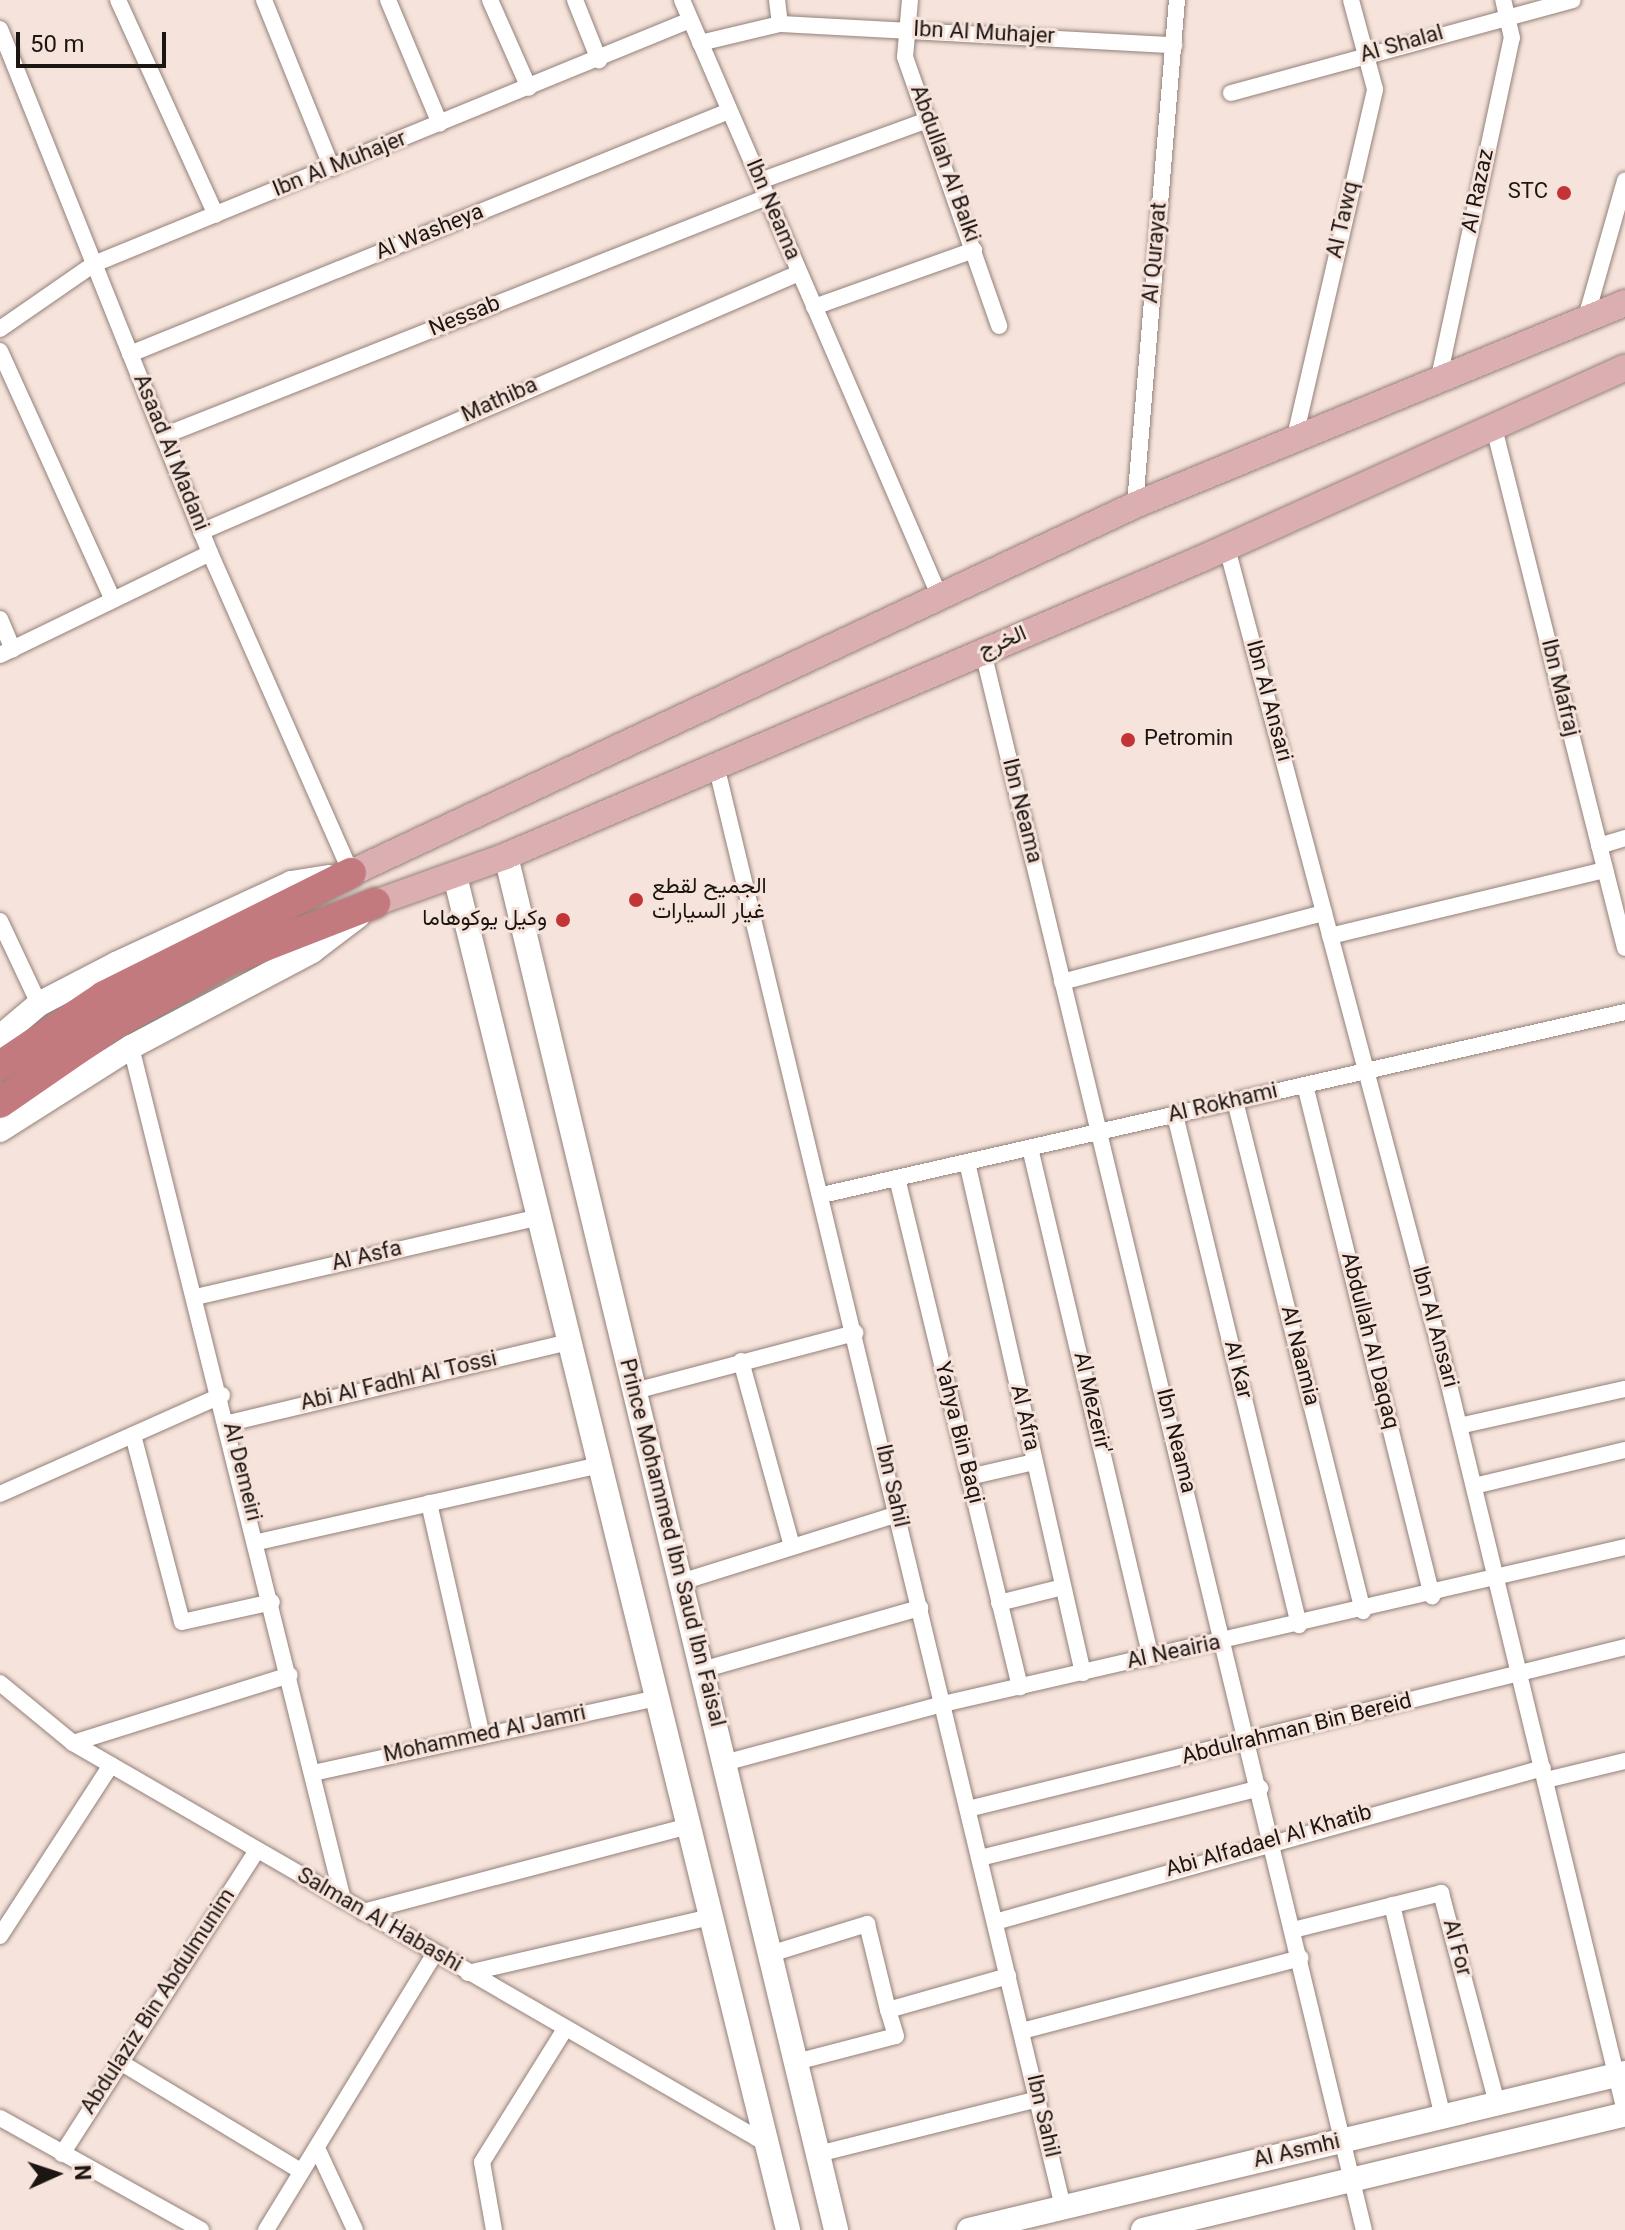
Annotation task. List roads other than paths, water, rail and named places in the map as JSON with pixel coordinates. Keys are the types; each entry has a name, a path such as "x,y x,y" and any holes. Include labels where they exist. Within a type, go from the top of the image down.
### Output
{"highway":[{"path":"0,1103 225,950 351,873"},
{"path":"0,1066 50,1026 225,950 375,903"}],"main road":[{"path":"351,873 1135,505 1625,303"},
{"name":"الخرج","path":"375,903 506,856 1227,548 1625,368"}],"street":[{"path":"118,0 216,215"},
{"path":"264,0 332,168"},
{"path":"388,0 440,124"},
{"path":"490,0 529,88"},
{"path":"575,0 599,60"},
{"name":"Ibn Neama","path":"682,0 939,595"},
{"path":"777,0 780,24"},
{"name":"Abdullah Al Balki","path":"910,0 905,57 999,326"},
{"name":"Al Qurayat","path":"1135,505 1177,0"},
{"name":"Al Tawq","path":"1294,441 1375,89 1351,0"},
{"name":"Al Shalal","path":"1231,93 1366,55 1505,8 1573,0"},
{"name":"Al Razaz","path":"1438,382 1512,38 1505,8"},
{"name":"Ibn Al Muhajer","path":"0,329 94,264 599,60 690,20"},
{"name":"Ibn Al Muhajer","path":"700,43 780,24 1174,45"},
{"name":"Asaad Al Madani","path":"0,29 201,532 351,873"},
{"name":"Al Washeya","path":"130,354 729,111"},
{"path":"760,181 928,120"},
{"path":"1585,321 1625,181"},
{"name":"Nessab","path":"163,436 767,197"},
{"path":"814,307 974,250"},
{"name":"Mathiba","path":"201,532 799,273"},
{"path":"0,351 113,600"},
{"name":"Ibn Mafraj","path":"1494,428 1625,948"},
{"name":"Ibn Al Ansari","path":"1227,548 1459,1426 1622,2074 1625,2112"},
{"path":"0,619 7,652 210,553"},
{"name":"Ibn Neama","path":"983,652 1225,1642 1364,2230"},
{"name":"Ibn Sahil","path":"716,765 822,1195 1063,2207"},
{"path":"1599,846 1625,838"},
{"name":"Prince Mohammed Ibn Saud Ibn Faisal","path":"506,856 836,2230"},
{"path":"1330,936 1605,870"},
{"path":"0,1037 39,1004 291,883 351,873"},
{"path":"455,876 788,2230"},
{"path":"0,1130 131,1047 312,951 375,903"},
{"path":"1062,982 1324,913"},
{"path":"0,921 39,1004"},
{"name":"Al Rokhami","path":"822,1195 1625,1012"},
{"name":"Al Demeiri","path":"131,1047 229,1423 343,1900"},
{"name":"Abdullah Al Daqaq","path":"1305,1085 1432,1596"},
{"name":"Al Naamia","path":"1235,1101 1363,1611"},
{"name":"Al Kar","path":"1175,1115 1299,1625"},
{"name":"Al Mezerir'","path":"1030,1148 1151,1658"},
{"name":"Al Afra","path":"967,1162 1083,1673"},
{"name":"Yahya Bin Baqi","path":"897,1178 1020,1687"},
{"name":"Al Asfa","path":"196,1297 539,1217"},
{"path":"635,1391 855,1333"},
{"name":"Abi Al Fadhl Al Tossi","path":"229,1423 569,1342"},
{"path":"741,1361 792,1546"},
{"path":"1459,1426 1625,1389"},
{"path":"0,1494 222,1395"},
{"path":"133,1435 182,1622 272,1602"},
{"path":"1474,1486 1625,1450"},
{"path":"969,1477 1034,1462"},
{"path":"258,1542 600,1465"},
{"path":"429,1503 482,1736"},
{"path":"681,1582 898,1514"},
{"name":"Al Neairia","path":"724,1763 943,1704 1497,1582 1625,1547"},
{"path":"999,1603 1063,1587"},
{"path":"702,1670 920,1608"},
{"name":"Abdulrahman Bin Bereid","path":"968,1809 1249,1743 1625,1647"},
{"path":"73,1743 290,1675"},
{"name":"Salman Al Habashi","path":"0,1683 73,1743 767,2144"},
{"name":"Mohammed Al Jamri","path":"313,1773 657,1698"},
{"name":"Abi Alfadael Al Khatib","path":"995,1922 1272,1839 1545,1774 1625,1761"},
{"path":"0,1936 111,1765"},
{"path":"980,1858 1260,1788"},
{"path":"363,1912 688,1826"},
{"name":"Abdulaziz Bin Abdulmunim","path":"62,2154 257,1850"},
{"name":"Al For","path":"1293,1930 1441,1893 1497,2104"},
{"path":"1392,1905 1443,2117"},
{"path":"468,1973 711,1917"},
{"path":"770,1954 867,1924 896,2036 796,2062"},
{"path":"266,2230 435,1953"},
{"path":"1022,2031 1301,1958"},
{"path":"888,2010 1008,1976"},
{"path":"494,2230 482,2162 565,2029"},
{"path":"120,2062 301,2171"},
{"name":"Al Asmhi","path":"969,2230 1622,2074"},
{"path":"818,2154 1038,2099"},
{"name":"Al Asmhi","path":"1143,2230 1625,2112"},
{"path":"0,2118 201,2230"},
{"path":"317,2148 355,2230"}],"place":[{"name":"STC","path":"1564,193"},
{"name":"Petromin","path":"1128,740"},
{"name":"الجميح لقطع غيار السيارات","path":"636,900"},
{"name":"وكيل يوكوهاما","path":"563,920"}]}
